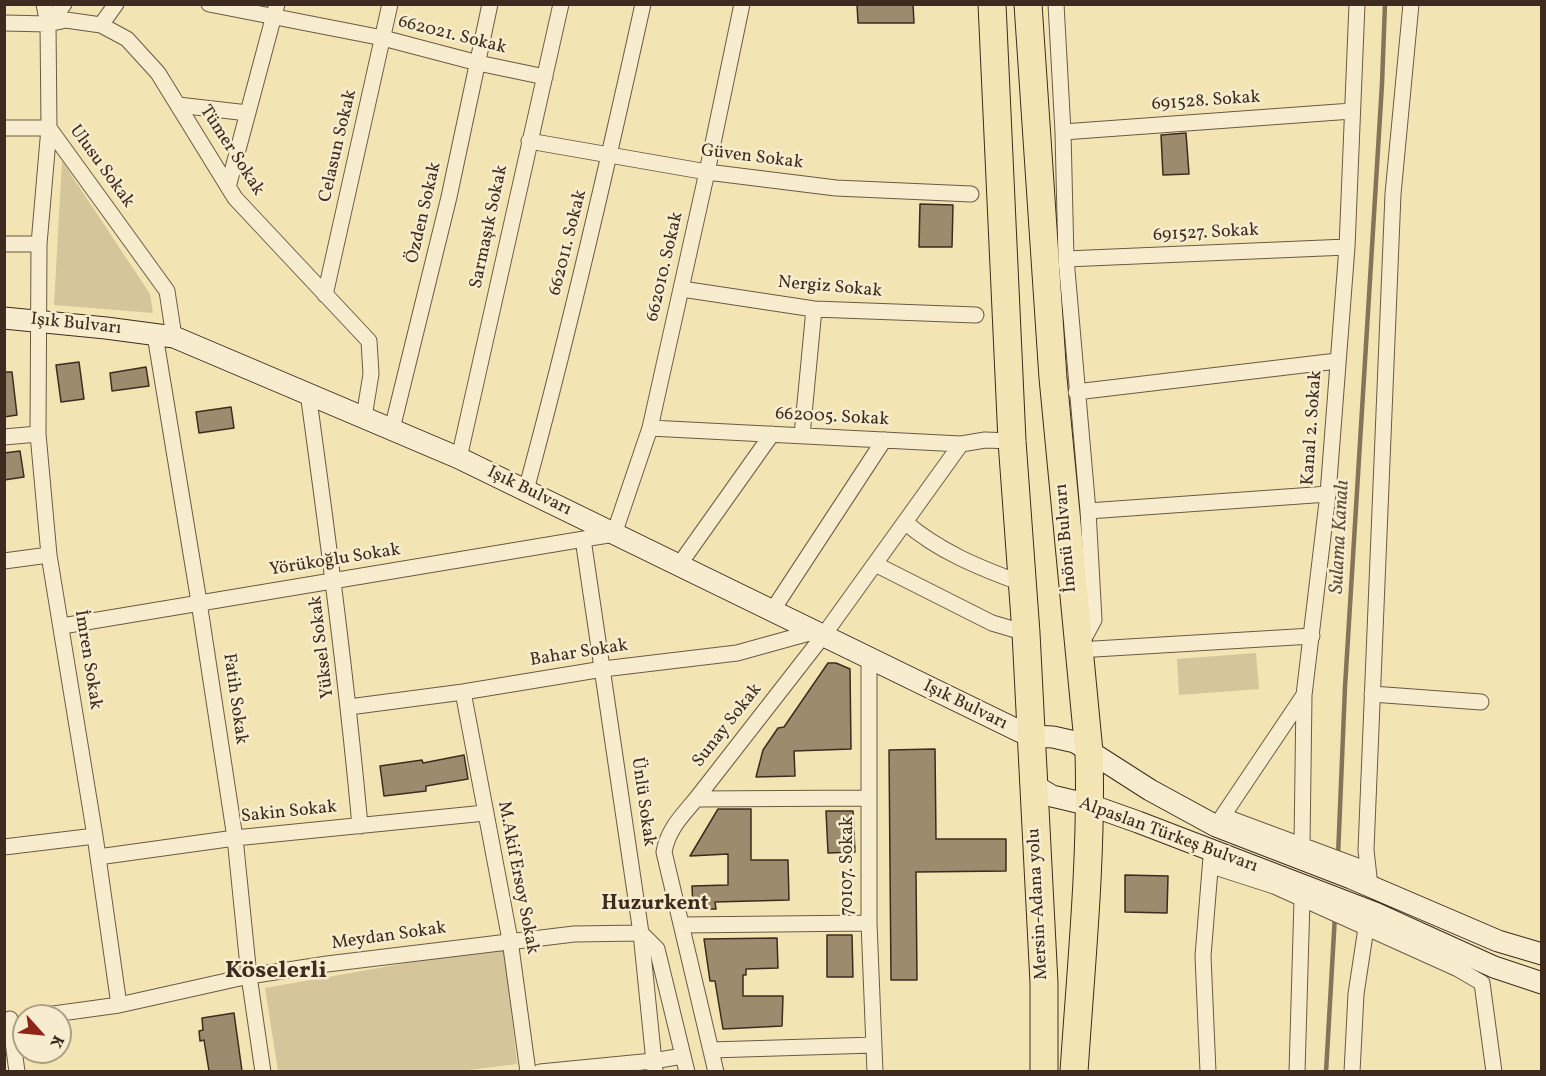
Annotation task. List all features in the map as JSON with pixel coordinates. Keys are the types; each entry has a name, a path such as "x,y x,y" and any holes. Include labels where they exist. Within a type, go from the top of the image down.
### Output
{"highway":[{"path":"992,4 1011,441 1026,633 1030,736"},
{"name":"İnönü Bulvarı","path":"1028,4 1053,378 1089,752 1090,805 1083,969 1074,1071"},
{"name":"Mersin-Adana yolu","path":"1030,736 1044,983 1044,1071"}],"main road":[{"name":"Işık Bulvarı","path":"4,318 165,336 308,393 459,458 1030,736"},
{"name":"Alpaslan Türkeş Bulvarı","path":"1030,736 1053,737 1075,742 1150,790 1220,821 1312,854 1358,874"},
{"name":"Alpaslan Türkeş Bulvarı","path":"1032,784 1052,796 1090,805 1211,858 1306,897 1370,920"},
{"path":"1358,874 1498,941 1542,954"},
{"path":"1370,920 1542,983"}],"street":[{"name":"Ulusu Sokak","path":"44,4 48,24 49,128 167,291 165,336"},
{"path":"48,24 64,4"},
{"path":"101,25 116,4"},
{"name":"662021. Sokak","path":"209,4 276,11 545,78"},
{"name":"Celasun Sokak","path":"326,295 390,4"},
{"name":"Özden Sokak","path":"392,429 449,196 490,4"},
{"name":"Sarmaşık Sokak","path":"459,458 561,4"},
{"name":"662011. Sokak","path":"526,490 554,387 610,156 643,4"},
{"name":"662010. Sokak","path":"614,534 650,428 742,4"},
{"path":"1056,4 1063,132 1066,259 1088,511 1094,620 1078,650"},
{"name":"Kanal 2. Sokak","path":"1220,821 1304,695 1328,494 1347,247 1357,4"},
{"path":"1358,874 1366,850 1393,194 1411,4"},
{"path":"228,187 276,11"},
{"name":"Tümer Sokak","path":"4,23 48,24 66,20 101,25 127,39 158,73 235,198 369,341 371,374 364,417"},
{"path":"178,105 248,113"},
{"name":"691528. Sokak","path":"1063,132 1352,111"},
{"path":"4,128 49,128"},
{"name":"İmren Sokak","path":"49,128 39,244 38,434 50,555 95,836 118,1005"},
{"name":"Güven Sokak","path":"529,141 707,172 836,188 971,194"},
{"path":"4,244 39,244"},
{"name":"691527. Sokak","path":"1066,259 1347,247"},
{"name":"Nergiz Sokak","path":"682,289 814,309 976,315"},
{"path":"802,435 814,309"},
{"name":"Fatih Sokak","path":"165,336 199,602 235,838 249,976 263,1071"},
{"path":"1076,392 1337,361"},
{"name":"Yüksel Sokak","path":"308,393 334,582 360,825"},
{"name":"662005. Sokak","path":"650,428 961,444 985,440 1011,441"},
{"path":"4,437 38,434"},
{"path":"679,566 772,434"},
{"path":"772,611 884,440"},
{"name":"Sunay Sokak","path":"716,1071 664,852 666,838 818,634 875,564 961,444"},
{"path":"1088,511 1328,494"},
{"path":"905,522 919,534 980,568 1021,583"},
{"name":"Yörükoğlu Sokak","path":"62,626 614,534"},
{"name":"Ünlü Sokak","path":"584,539 641,933 654,1066"},
{"path":"4,561 50,555"},
{"path":"875,564 992,624 1026,633"},
{"name":"Bahar Sokak","path":"349,707 463,692 603,669 737,653 818,634"},
{"path":"1078,650 1312,636"},
{"name":"70107. Sokak","path":"869,659 869,923 875,1071"},
{"name":"M.Akif Ersoy Sokak","path":"463,692 510,940 528,1071"},
{"path":"1372,694 1481,702"},
{"path":"1304,695 1312,854"},
{"path":"696,799 868,798"},
{"name":"Sakin Sokak","path":"98,857 235,838 485,813"},
{"path":"4,847 95,836"},
{"path":"1208,1071 1203,956 1211,858"},
{"path":"1297,1071 1306,897 1347,919 1370,920 1482,983 1494,1071"},
{"path":"1352,1071 1356,994 1370,920"},
{"path":"682,925 869,923"},
{"path":"641,933 657,950 687,1071"},
{"name":"Meydan Sokak","path":"72,1011 118,1005 249,976 510,940 574,934 641,933"},
{"path":"711,1050 874,1045"},
{"path":"540,1071 654,1066 683,1056"}],"shaded area":[{"path":"62,161 150,294 153,313 54,305"},
{"path":"1256,653 1259,689 1179,695 1177,659"},
{"path":"504,946 517,1064 452,1072 278,1071 265,988"}],"building":[{"path":"857,4 913,4 914,23 858,23"},
{"path":"1186,133 1189,174 1163,175 1161,135"},
{"path":"920,204 953,205 952,247 919,247"},
{"path":"79,362 84,399 61,402 56,365"},
{"path":"146,367 149,386 112,391 110,373"},
{"path":"4,372 12,372 17,415 4,417"},
{"path":"231,407 234,428 199,433 196,412"},
{"path":"20,451 24,477 4,480 4,453"},
{"path":"828,663 836,663 850,669 851,749 794,751 795,776 756,777 763,750 778,728 784,727"},
{"path":"935,749 936,839 1006,839 1006,871 916,872 917,980 891,980 889,750"},
{"path":"464,755 468,779 426,786 426,791 384,796 380,766 422,760 423,763"},
{"path":"718,809 751,809 751,860 788,860 789,900 715,902 716,909 693,909 692,886 728,885 728,854 690,856"},
{"path":"826,811 853,811 855,852 828,853"},
{"path":"1125,875 1168,876 1167,913 1125,912"},
{"path":"827,935 852,935 853,977 827,977"},
{"path":"777,938 778,968 746,969 746,975 743,975 743,996 783,996 782,1026 723,1029 715,981 710,981 704,939"},
{"path":"234,1013 242,1071 209,1071 204,1040 200,1041 199,1031 203,1030 202,1018"}],"waterway":[{"name":"Sulama Kanalı","path":"1338,856 1345,687 1385,4"},
{"name":"Sulama Kanalı","path":"1326,1072 1335,915"}],"district":[{"name":"Huzurkent","path":"655,905"},
{"name":"Köselerli","path":"276,973"}]}
